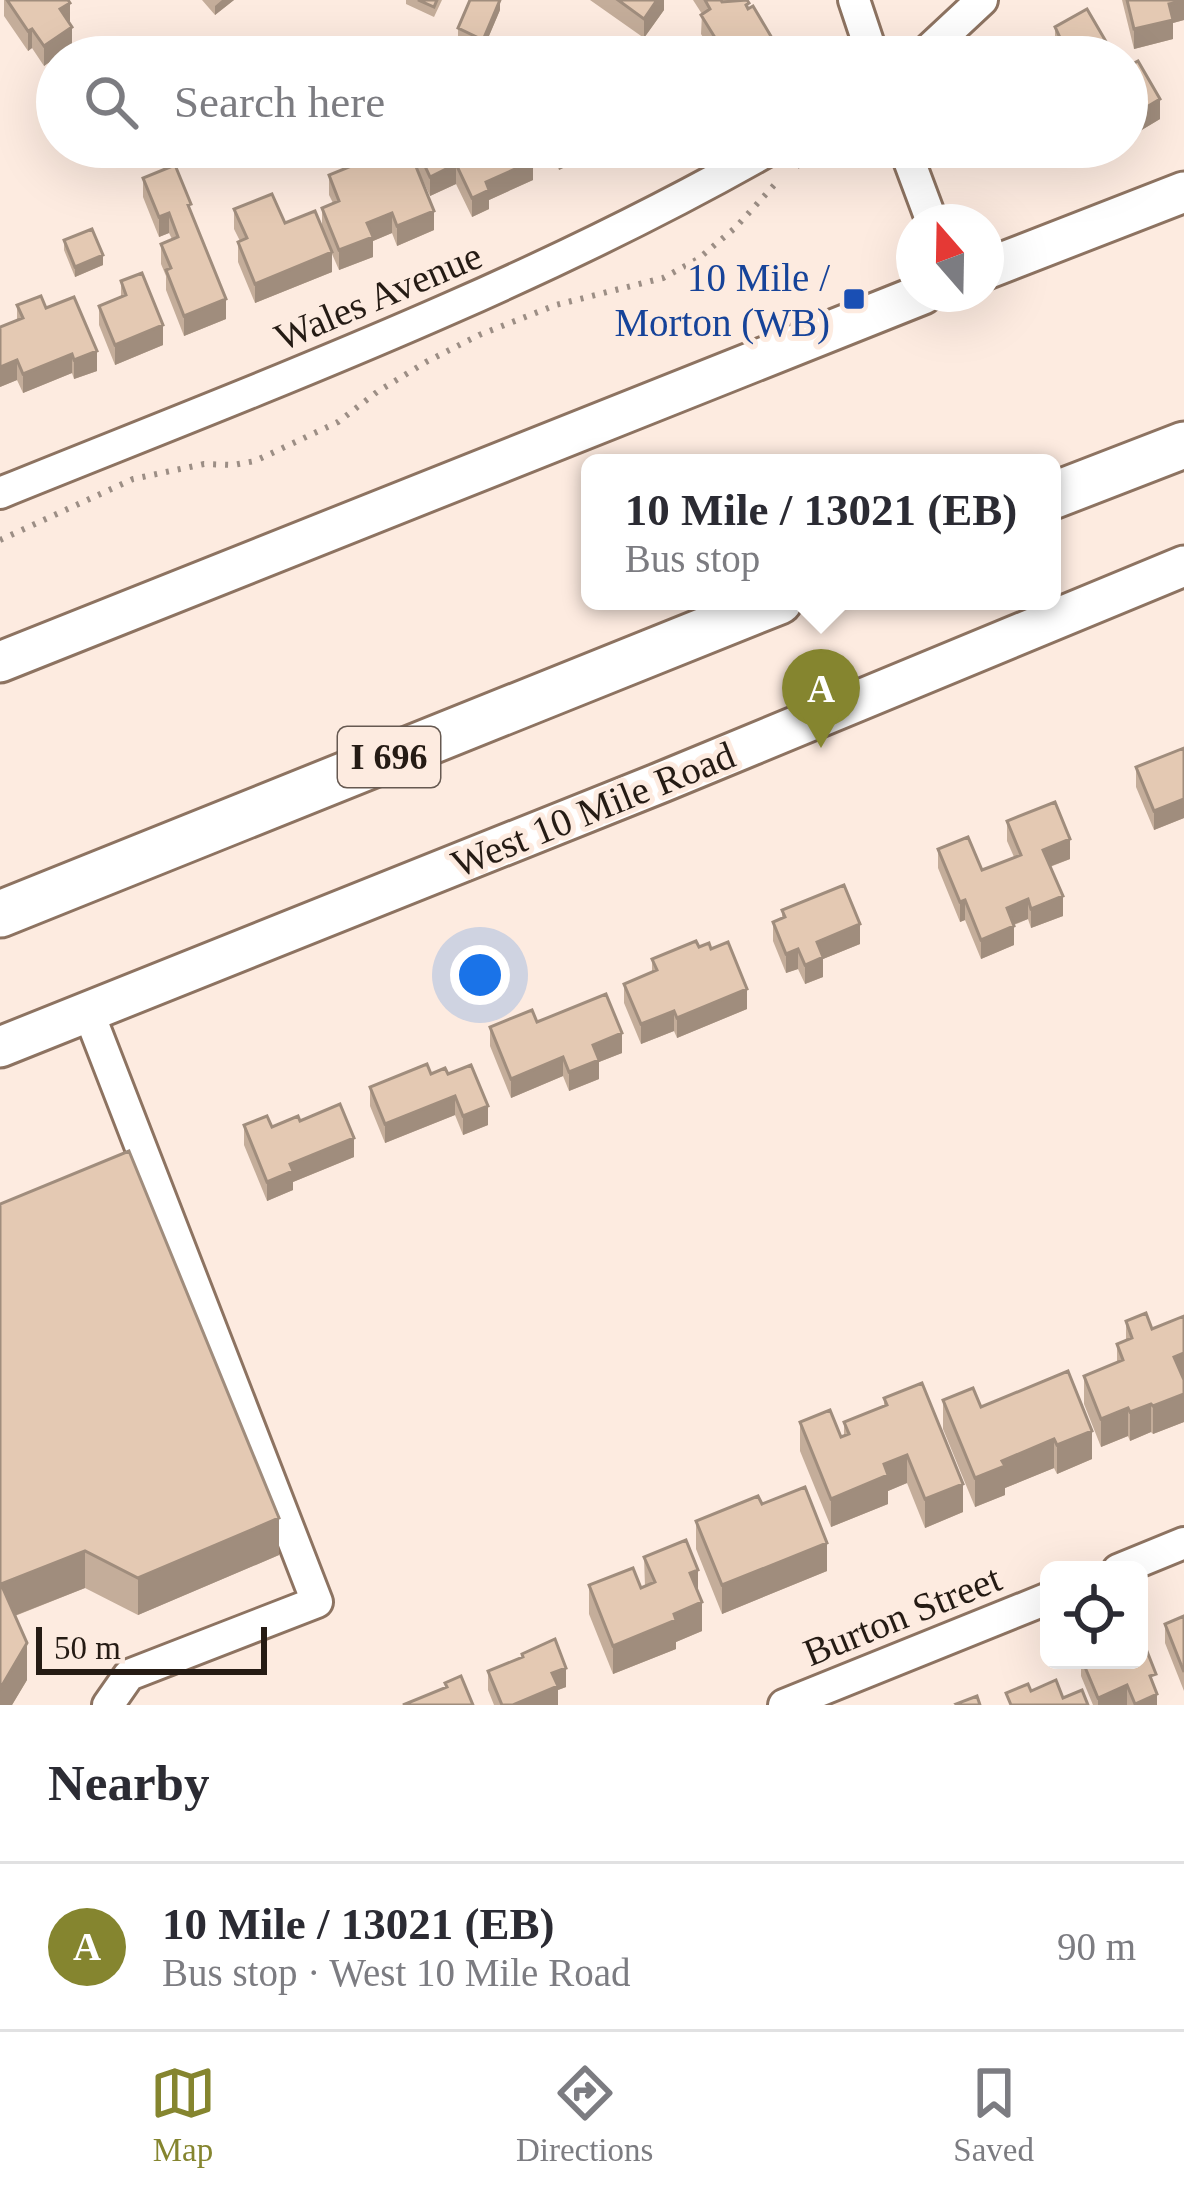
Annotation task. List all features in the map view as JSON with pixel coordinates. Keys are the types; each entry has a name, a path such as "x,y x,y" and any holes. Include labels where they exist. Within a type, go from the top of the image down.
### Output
{"highway":[{"path":"1061,493 1184,445"},
{"name":"I 696","path":"0,914 757,610"}],"main road":[{"path":"1004,262 1184,192"},
{"path":"0,662 896,304"},
{"name":"West 10 Mile Road","path":"0,1047 1184,566"}],"street":[{"path":"854,0 866,36"},
{"path":"943,36 982,0"},
{"name":"Wales Avenue","path":"0,493 532,274 736,168"},
{"path":"912,168 925,204"},
{"path":"88,1011 317,1602 129,1675 108,1705"},
{"path":"1140,1561 1184,1543"},
{"name":"Burton Street","path":"784,1705 1040,1602"}],"path":[{"path":"0,539 133,479 187,467 256,460 338,422 426,362 479,334 556,305 662,278 698,259 795,168"}],"building":[{"path":"7,0 68,0 60,9 72,27 59,36 28,31"},
{"path":"470,0 500,0 485,36 458,28"},
{"path":"618,0 657,0 644,19"},
{"path":"705,0 747,0 748,9 753,6 771,36 714,36 701,15 710,9"},
{"path":"1127,0 1184,1 1169,4 1173,20 1134,29"},
{"path":"1087,9 1103,36 1059,36 1055,27"},
{"path":"1148,78 1160,99 1148,106"},
{"path":"176,168 226,299 184,316 161,244 178,237 169,213 159,217 143,178"},
{"path":"346,168 417,168 434,211 397,226 392,213 367,223 373,237 339,250 322,208 339,201 329,175"},
{"path":"426,168 448,168 430,177"},
{"path":"458,168 517,168 486,182 489,190 472,198"},
{"path":"272,194 285,223 315,211 332,252 255,284 238,242 247,238 234,209"},
{"path":"92,229 103,255 75,267 64,240"},
{"path":"142,273 163,325 115,345 99,306 126,295 121,281"},
{"path":"41,296 46,308 74,297 97,351 74,360 72,354 23,374 17,360 0,367 0,327 23,318 17,305"},
{"path":"1184,748 1184,799 1154,811 1136,767"},
{"path":"1055,802 1070,839 1043,850 1063,896 1031,909 1028,899 1007,908 1014,926 981,940 938,849 968,837 982,870 1021,855 1007,821"},
{"path":"844,885 860,924 817,942 823,957 805,965 798,949 786,954 773,922 785,917 782,910"},
{"path":"696,941 699,947 709,943 711,949 728,942 747,989 677,1018 674,1011 641,1024 624,984 657,970 652,959"},
{"path":"606,994 622,1033 593,1045 599,1060 569,1072 563,1057 511,1079 490,1027 532,1010 537,1022"},
{"path":"427,1064 431,1074 445,1068 448,1074 471,1065 488,1106 463,1116 455,1096 385,1124 370,1087"},
{"path":"340,1104 354,1138 290,1164 293,1171 267,1182 244,1125 267,1116 272,1127 298,1116 300,1121"},
{"path":"129,1151 279,1518 138,1578 85,1551 1,1584 27,1643 0,1689 0,1204"},
{"path":"1146,1313 1152,1329 1184,1316 1184,1353 1174,1357 1184,1380 1184,1394 1101,1419 1084,1376 1123,1360 1117,1344 1132,1338 1126,1321"},
{"path":"1068,1371 1092,1431 1057,1445 1054,1439 975,1478 943,1400 973,1388 981,1407"},
{"path":"922,1383 963,1484 925,1499 907,1455 884,1464 888,1475 831,1499 800,1422 830,1410 841,1437 849,1434 844,1422 887,1405 884,1398"},
{"path":"805,1487 827,1543 722,1585 696,1521 758,1496 762,1504"},
{"path":"686,1540 698,1570 690,1573 702,1602 674,1614 676,1620 613,1646 589,1585 633,1568 641,1588 655,1582 644,1557"},
{"path":"1184,1616 1184,1672 1165,1624"},
{"path":"555,1639 566,1668 552,1673 558,1686 502,1705 488,1671"},
{"path":"1148,1654 1157,1694 1135,1704 1127,1685 1098,1698 1086,1669 1148,1669"},
{"path":"461,1676 473,1705 403,1705 447,1687 445,1683"},
{"path":"1056,1680 1063,1698 1082,1690 1088,1705 1011,1705 1006,1693 1028,1684 1031,1691"},
{"path":"977,1696 980,1705 956,1704"}],"place":[{"name":"10 Mile / Morton (WB)","path":"854,299"},
{"name":"10 Mile / 13021 (EB)","path":"821,748"}]}
